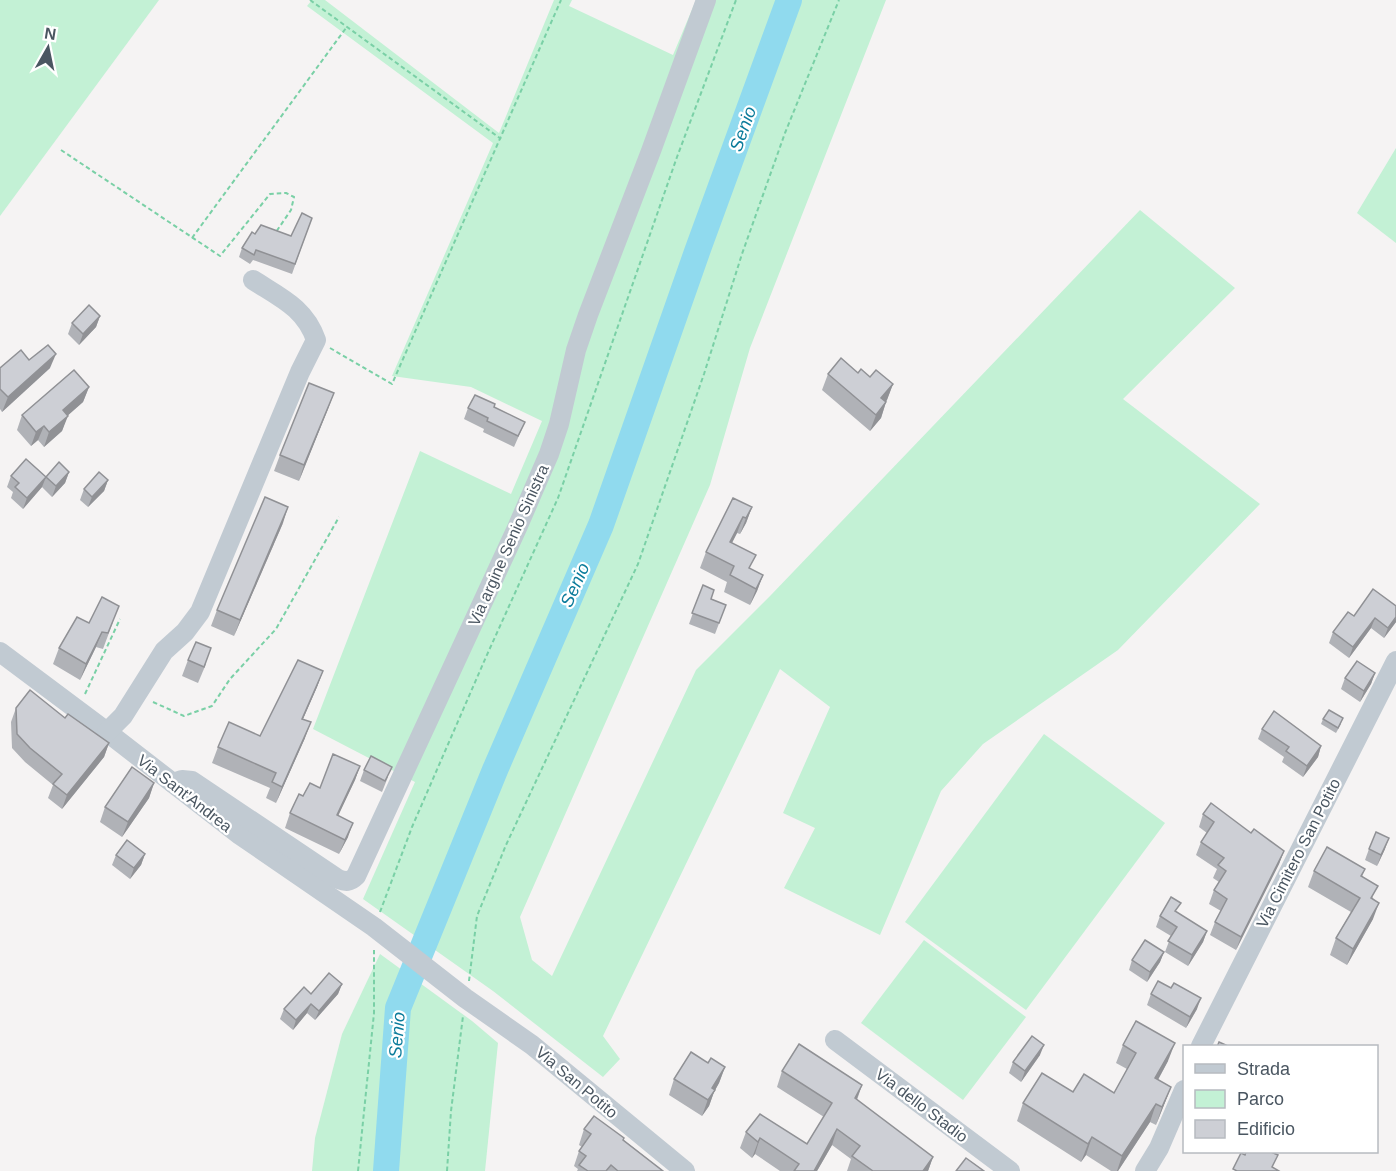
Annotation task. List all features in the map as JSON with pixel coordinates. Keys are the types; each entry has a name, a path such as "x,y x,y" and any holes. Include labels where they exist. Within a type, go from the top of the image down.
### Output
{"street":[{"name":"Via argine Senio Sinistra","path":"173,783 192,780 338,879 345,882 357,876 549,454 559,424 576,350 588,315 706,0"},
{"path":"107,732 123,716 165,651 185,632 200,612 295,383 316,340 308,320 295,308 253,280"},
{"name":"Via Sant'Andrea","path":"0,652 240,836 374,927 465,998"},
{"name":"Via Cimitero San Potito","path":"1202,1045 1396,661"},
{"name":"Via San Potito","path":"465,998 532,1044 685,1171"},
{"name":"Via dello Stadio","path":"835,1040 1010,1171"},
{"path":"1145,1171 1159,1148 1183,1094"}],"path":[{"path":"310,0 501,139"},
{"path":"316,340 392,384 561,0"},
{"path":"358,1171 374,1013 374,927 412,827 558,498 677,157 736,0"},
{"path":"447,1171 451,1111 477,916 506,845 638,564 785,133 839,0"},
{"path":"192,238 346,28"},
{"path":"61,150 220,256 270,194 286,193 294,197 291,210 273,238"},
{"path":"136,695 184,716 212,706 230,679 276,629 339,518"},
{"path":"76,709 97,673 120,619"}],"green space":[{"path":"0,0 159,0 0,216"},
{"path":"312,0 325,0 499,133 554,0 572,0 569,6 673,55 696,0 886,0 750,348 710,485 520,917 532,960 552,976 696,670 771,595 1140,210 1235,288 1123,399 1260,504 1118,650 983,744 941,791 880,935 784,888 815,828 783,813 830,707 780,669 603,1036 620,1059 603,1077 493,991 363,899 415,782 313,729 420,451 511,494 542,421 471,387 392,376 493,143 307,6"},
{"path":"1396,148 1396,243 1357,213"},
{"path":"1044,734 1165,823 1026,1010 905,922"},
{"path":"924,940 1026,1017 963,1100 861,1023"},
{"path":"380,954 472,1021 498,1043 485,1171 312,1171 315,1138 342,1034"}],"building":[{"path":"302,213 312,218 295,264 256,250 254,255 242,248 252,232 255,234 261,225 291,236"},
{"path":"89,305 100,316 83,334 72,323"},
{"path":"48,345 56,354 8,397 0,389 0,368 21,350 29,360"},
{"path":"841,358 858,373 861,369 870,377 876,370 893,384 881,398 886,402 876,415 828,374"},
{"path":"74,370 89,387 63,410 68,416 49,432 44,426 36,432 22,415"},
{"path":"309,383 334,393 304,465 280,455"},
{"path":"475,395 525,422 518,436 487,421 488,418 468,408"},
{"path":"26,459 46,477 27,498 15,487 19,483 11,476"},
{"path":"59,462 69,472 56,486 46,477"},
{"path":"99,472 108,480 92,497 84,489"},
{"path":"265,497 288,507 240,620 217,610"},
{"path":"733,498 752,507 746,518 743,517 730,542 756,555 749,568 763,575 756,589 730,575 734,566 706,552"},
{"path":"703,585 714,590 711,599 726,605 719,623 692,613"},
{"path":"1373,589 1396,606 1396,617 1388,628 1375,618 1353,647 1333,632 1348,612 1354,616"},
{"path":"102,597 119,606 108,633 102,632 86,664 59,648 77,617 89,623"},
{"path":"196,642 211,648 204,667 188,660"},
{"path":"298,660 323,671 302,719 311,722 282,787 272,782 276,773 218,747 229,722 260,736"},
{"path":"1357,661 1375,673 1364,691 1345,678"},
{"path":"30,690 65,718 68,714 109,743 67,795 53,784 62,774 30,748 17,734 16,708"},
{"path":"1329,710 1343,718 1338,728 1323,719"},
{"path":"1274,711 1321,746 1307,766 1286,751 1289,747 1262,729"},
{"path":"333,754 360,766 337,815 353,823 345,840 290,813 299,794 303,796 310,783 320,788"},
{"path":"371,756 392,767 385,781 364,770"},
{"path":"132,767 154,783 128,822 105,807"},
{"path":"1211,803 1251,833 1254,829 1284,851 1241,937 1215,922 1227,899 1214,890 1226,871 1218,865 1224,858 1201,842 1214,822 1203,814"},
{"path":"1376,832 1389,838 1381,855 1369,849"},
{"path":"127,840 145,854 134,868 116,855"},
{"path":"1327,847 1365,869 1361,876 1378,886 1371,898 1379,903 1353,949 1336,938 1360,898 1314,871"},
{"path":"1171,897 1181,903 1175,911 1207,931 1192,955 1168,941 1177,927 1160,916"},
{"path":"1145,940 1164,952 1150,972 1132,960"},
{"path":"329,973 342,984 319,1011 311,1004 296,1020 284,1009 304,987 311,994"},
{"path":"1158,981 1171,988 1174,983 1201,998 1190,1017 1151,994"},
{"path":"1136,1021 1175,1043 1155,1078 1171,1087 1162,1107 1156,1104 1122,1156 1092,1137 1088,1144 1023,1103 1042,1073 1073,1092 1084,1074 1114,1093 1136,1053 1123,1045"},
{"path":"1032,1036 1044,1045 1025,1071 1013,1062"},
{"path":"799,1044 862,1085 855,1098 933,1157 923,1171 873,1171 852,1156 860,1146 837,1129 814,1171 794,1171 799,1164 760,1138 758,1142 746,1132 760,1114 807,1144 832,1103 782,1071"},
{"path":"691,1052 708,1063 711,1058 725,1067 712,1088 715,1090 708,1100 674,1079"},
{"path":"594,1116 663,1171 618,1171 611,1165 606,1171 588,1171 579,1165 586,1156 579,1151 591,1134 584,1129"},
{"path":"1241,1153 1245,1155 1246,1153 1273,1153 1278,1155 1272,1167 1279,1171 1237,1171 1233,1169"},
{"path":"966,1158 984,1171 956,1171"}],"waterway":[{"name":"Senio","path":"386,1171 398,1008 495,770 601,525 789,0"}]}
